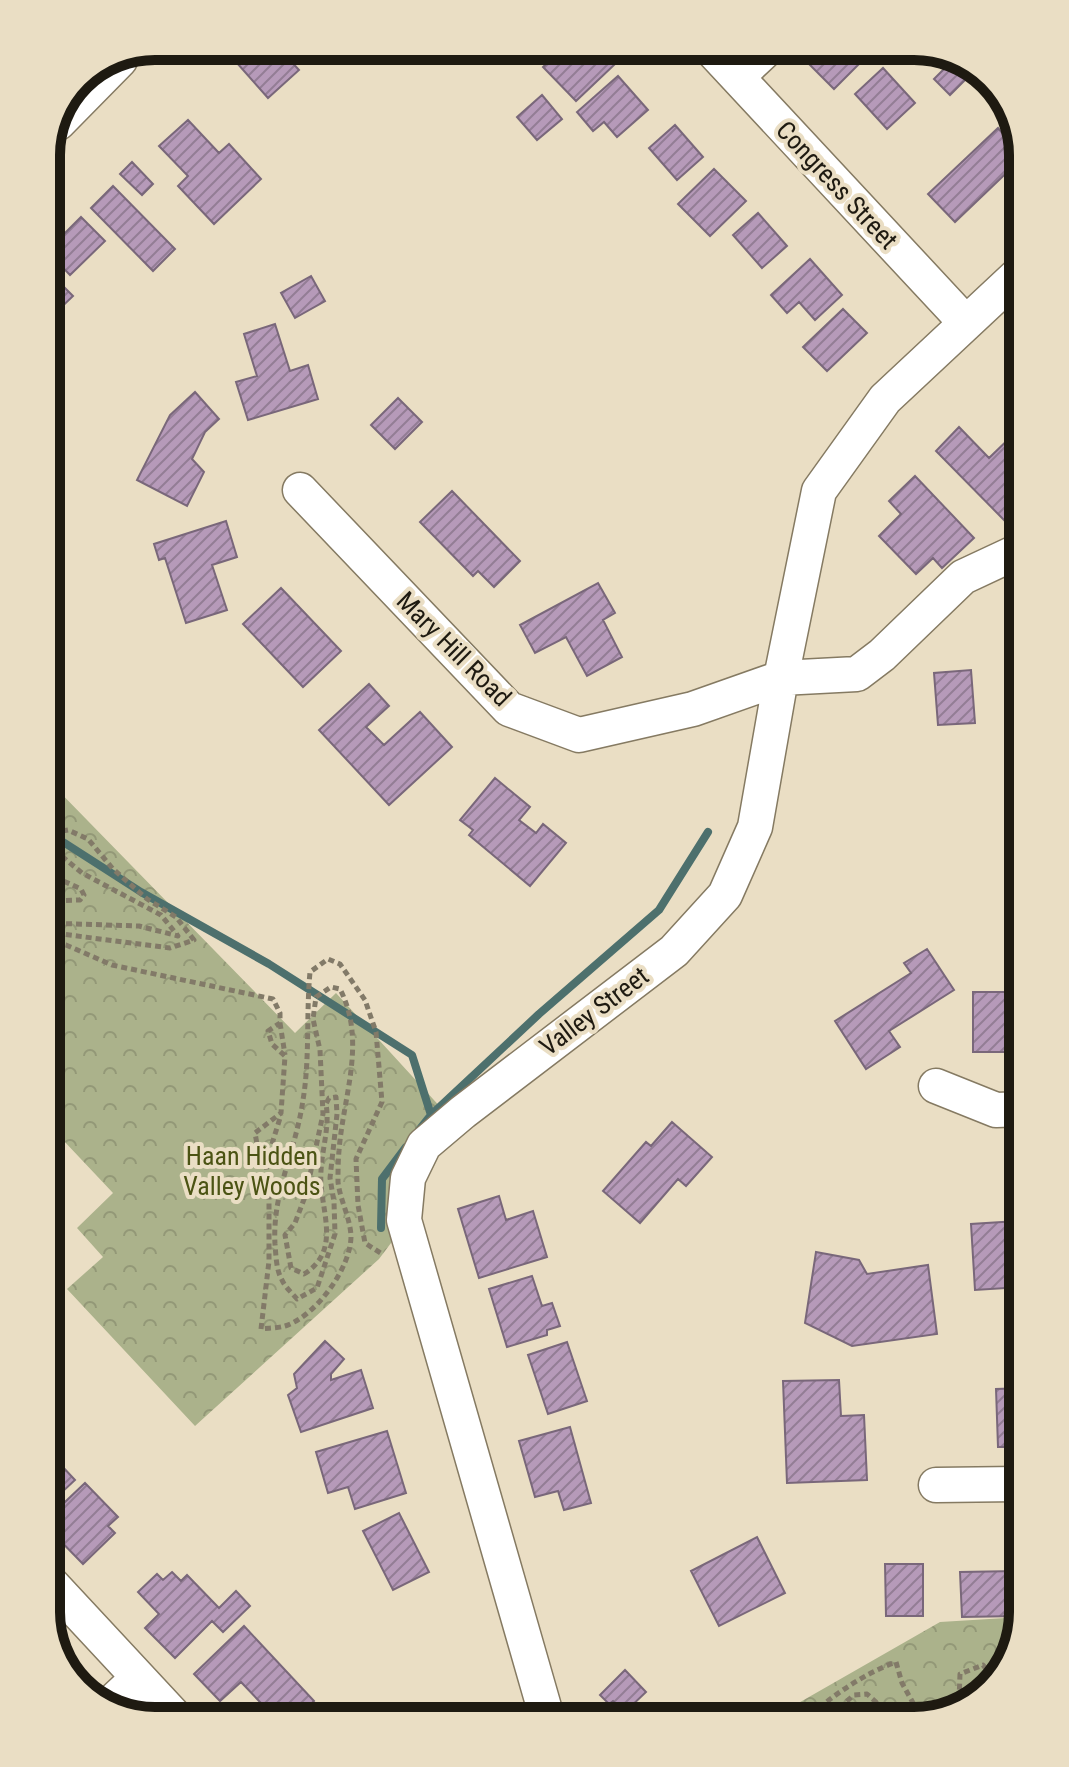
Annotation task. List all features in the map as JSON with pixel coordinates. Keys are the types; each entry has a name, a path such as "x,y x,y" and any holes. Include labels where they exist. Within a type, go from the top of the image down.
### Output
{"street":[{"name":"Congress Street","path":"721,60 966,323"},
{"path":"737,77 755,60"},
{"name":"Valley Street","path":"544,1707 404,1220 408,1178 424,1145 674,951 725,895 755,827 819,491 885,399 1009,283"},
{"name":"Mary Hill Road","path":"300,490 509,709 579,735 693,709 781,678 857,674 882,655 963,577 1009,556"},
{"path":"936,1086 996,1110 1009,1110"},
{"path":"936,1485 1009,1484"},
{"path":"60,1593 166,1707"},
{"path":"116,1698 138,1678"}],"path":[{"path":"60,831 68,830 88,839 113,869 147,899 176,917 194,940 170,948 60,934"},
{"path":"60,855 82,873 161,915 178,936 139,926 60,923"},
{"path":"60,879 81,889 84,895 80,900 60,901"},
{"path":"60,944 112,965 273,999 280,1013 285,1056 281,1113 266,1163 269,1261 261,1329 285,1326 309,1313 334,1283 347,1255 351,1236 338,1183 339,1151 354,1059 349,1008 340,989 331,987 316,997 313,1019 320,1050 323,1114 306,1194 295,1223 285,1235 291,1268 304,1274 317,1265 327,1237 326,1205 320,1175 328,1118 326,1104 329,1098 336,1097 330,1178 335,1234 317,1288 297,1299 281,1280 274,1221 303,1101 309,1040 310,972 328,959 340,964 365,1000 376,1032 382,1102 356,1159 358,1205 365,1243 393,1263"},
{"path":"280,1023 268,1031 272,1044 285,1056"},
{"path":"266,1163 259,1155 255,1133 281,1113"},
{"path":"820,1707 881,1668 896,1662 902,1683 915,1707"},
{"path":"959,1695 960,1674 983,1665 988,1671"},
{"path":"840,1707 854,1695 867,1694 878,1707"}],"green space":[{"name":"Haan Hidden Valley Woods","path":"60,792 295,1033 336,993 444,1111 394,1239 379,1259 195,1426 67,1289 103,1257 77,1228 113,1193 60,1137"},
{"path":"1009,1618 1006,1637 996,1660 967,1691 939,1704 926,1706 791,1707 940,1622"}],"building":[{"path":"240,60 290,60 299,70 268,98 237,63"},
{"path":"550,60 609,60 614,65 576,101 543,67"},
{"path":"805,60 853,60 858,65 834,89"},
{"path":"947,66 968,77 950,95 934,79"},
{"path":"883,68 915,103 887,129 855,94"},
{"path":"618,76 648,110 617,137 604,122 593,131 577,112"},
{"path":"542,95 562,119 537,140 517,117"},
{"path":"188,120 219,153 229,144 261,179 214,224 178,186 188,176 159,146"},
{"path":"675,125 703,157 677,180 649,148"},
{"path":"998,128 1007,139 1009,170 955,222 928,194"},
{"path":"132,162 153,184 142,195 120,174"},
{"path":"714,169 746,201 710,236 678,204"},
{"path":"113,186 175,249 153,271 91,208"},
{"path":"758,213 787,246 762,268 733,235"},
{"path":"81,217 105,241 70,275 60,265 60,238"},
{"path":"810,259 842,295 815,320 799,302 787,313 771,295"},
{"path":"311,276 325,301 295,318 281,293"},
{"path":"60,283 73,296 60,308"},
{"path":"843,309 867,333 827,371 803,347"},
{"path":"275,324 290,371 308,365 318,399 248,420 236,382 257,376 244,334"},
{"path":"195,392 219,419 205,432 192,459 204,472 187,506 137,480 170,415"},
{"path":"398,398 422,422 395,449 371,425"},
{"path":"959,427 989,458 1009,439 1009,517 1005,521 936,451"},
{"path":"915,476 974,538 942,568 933,558 916,574 879,536 901,514 889,501"},
{"path":"452,491 520,561 494,587 478,571 473,576 420,522"},
{"path":"226,521 237,557 212,565 227,610 186,623 165,558 159,560 154,544"},
{"path":"598,583 615,613 603,620 622,657 587,676 566,637 535,653 520,625"},
{"path":"281,588 341,651 303,687 243,624"},
{"path":"971,670 975,723 938,725 934,673"},
{"path":"369,684 389,706 366,727 384,745 420,712 452,747 389,805 319,730"},
{"path":"495,778 530,807 519,820 536,833 543,824 566,843 530,886 469,835 473,830 460,820"},
{"path":"927,949 954,990 889,1031 900,1047 866,1069 835,1021 911,973 904,963"},
{"path":"973,992 1009,992 1009,1052 973,1052"},
{"path":"672,1122 712,1157 686,1186 678,1179 640,1223 603,1191 646,1142 651,1146"},
{"path":"499,1196 506,1220 533,1211 547,1257 479,1278 458,1209"},
{"path":"1009,1222 1009,1288 975,1290 971,1224"},
{"path":"816,1252 859,1260 867,1274 928,1265 937,1334 852,1346 805,1323"},
{"path":"532,1276 542,1306 552,1303 560,1326 547,1330 547,1335 507,1347 489,1289"},
{"path":"325,1341 344,1359 331,1374 331,1380 361,1370 373,1408 301,1432 288,1395 297,1388 294,1374"},
{"path":"567,1342 587,1401 548,1414 528,1355"},
{"path":"839,1380 841,1416 864,1415 867,1480 787,1483 783,1381"},
{"path":"996,1389 1009,1389 1009,1447 998,1447"},
{"path":"570,1427 591,1503 564,1510 558,1491 535,1497 519,1441"},
{"path":"387,1431 406,1493 355,1509 348,1487 328,1493 316,1452"},
{"path":"60,1464 75,1480 60,1494"},
{"path":"85,1483 118,1517 108,1526 115,1533 83,1564 60,1540 60,1507"},
{"path":"399,1513 429,1572 393,1590 363,1531"},
{"path":"757,1537 785,1593 719,1626 691,1571"},
{"path":"885,1564 923,1564 923,1616 886,1616"},
{"path":"1009,1571 1009,1616 962,1617 960,1572"},
{"path":"172,1572 181,1581 187,1575 219,1608 236,1591 250,1606 223,1632 212,1621 175,1658 145,1628 159,1614 138,1592 157,1574 163,1580"},
{"path":"244,1626 314,1701 308,1707 265,1707 241,1682 220,1701 194,1674"},
{"path":"625,1670 646,1692 630,1707 613,1707 616,1704 613,1701 609,1704 600,1695"}],"waterway":[{"path":"431,1115 539,1014 659,910 708,832"},
{"path":"60,840 141,892 269,964 412,1055 431,1115 419,1130"},
{"path":"381,1228 382,1179 406,1147"}]}
